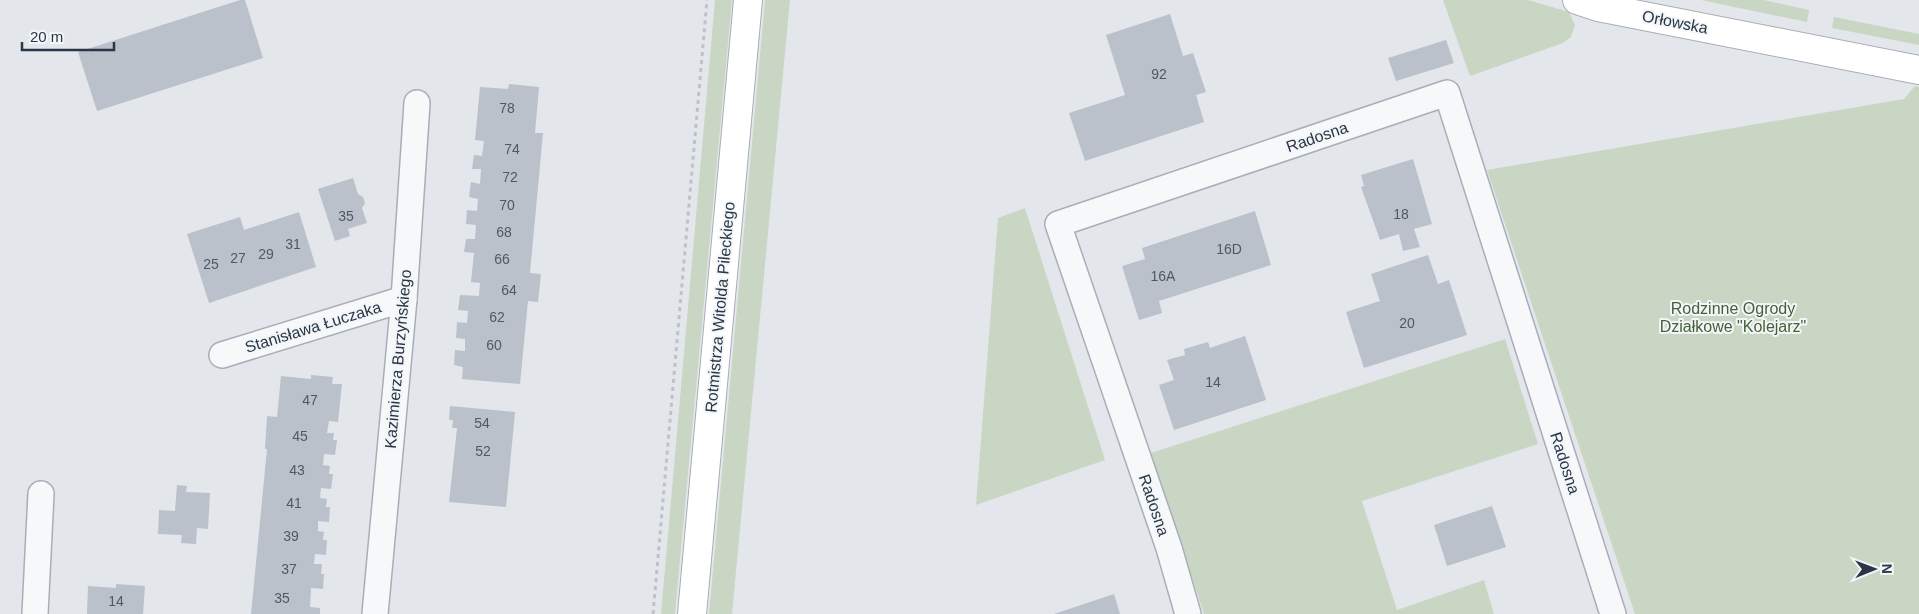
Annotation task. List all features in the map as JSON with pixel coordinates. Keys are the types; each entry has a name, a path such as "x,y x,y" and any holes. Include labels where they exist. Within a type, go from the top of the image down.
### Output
{"street":[{"name":"Rotmistrza Witolda Pileckiego","path":"692,614 748,0"},
{"name":"Orłowska","path":"1577,0 1598,6 1919,70"},
{"name":"Radosna","path":"1188,614 1169,548 1058,224 1447,93 1613,614"},
{"name":"Kazimierza Burzyńskiego","path":"375,614 404,299 417,103"},
{"name":"Stanisława Łuczaka","path":"222,355 404,299"},
{"path":"35,614 41,494"}],"path":[{"path":"653,614 707,0"}],"green space":[{"path":"715,0 732,0 675,614 661,614"},
{"path":"765,0 790,0 732,614 709,614"},
{"path":"1443,0 1528,0 1569,12 1575,25 1571,37 1563,43 1470,76"},
{"path":"1701,0 1764,0 1809,10 1807,22"},
{"path":"1834,17 1919,34 1919,45 1832,28"},
{"name":"Rodzinne Ogrody Działkowe \"Kolejarz\"","path":"1915,86 1919,87 1919,614 1635,614 1487,170 1904,99"},
{"path":"1025,208 1105,460 976,505 998,218"},
{"path":"1505,339 1538,444 1362,501 1397,610 1484,580 1494,614 1204,614 1151,453"}],"building":[{"path":"245,0 263,58 97,111 78,52"},
{"path":"1170,14 1183,56 1193,53 1206,92 1196,95 1204,122 1085,161 1069,113 1125,95 1106,35"},
{"path":"1446,40 1454,63 1396,81 1388,58"},
{"path":"509,84 539,87 535,133 543,133 530,273 541,274 538,302 528,301 520,384 462,379 463,367 454,365 455,350 465,351 465,339 456,338 457,322 467,323 468,311 458,310 460,295 479,296 480,283 471,282 474,253 464,252 466,239 475,239 476,225 466,224 467,210 477,211 478,199 469,197 471,182 480,184 481,169 472,169 474,155 482,156 484,141 475,140 480,87 508,89"},
{"path":"1413,159 1432,224 1414,229 1420,247 1403,251 1399,234 1380,240 1361,187 1364,186 1361,175"},
{"path":"353,178 358,194 363,197 365,203 362,208 367,223 348,229 350,236 335,241 318,189"},
{"path":"1255,211 1271,265 1159,301 1162,313 1139,320 1122,266 1145,259 1142,248"},
{"path":"299,212 316,267 209,303 187,234 240,217 244,230"},
{"path":"1428,255 1438,284 1449,280 1467,335 1364,368 1346,312 1380,301 1371,274"},
{"path":"1245,336 1266,400 1174,430 1159,385 1174,380 1167,360 1185,355 1184,349 1208,342 1210,348"},
{"path":"311,375 333,377 332,384 342,384 338,422 329,421 327,433 334,433 333,440 337,440 335,455 324,454 323,465 330,466 329,474 333,474 331,489 321,488 320,498 327,499 326,507 330,507 329,522 318,521 318,531 324,532 323,540 327,540 326,555 315,554 314,564 322,564 321,574 324,574 323,589 311,588 310,607 320,608 320,614 251,614 267,449 265,449 267,416 277,417 281,376 311,379"},
{"path":"450,406 515,412 506,507 449,502 457,428 452,428 453,420 449,420"},
{"path":"177,485 187,486 186,492 210,493 208,529 197,528 196,544 181,543 182,535 158,534 159,510 175,511"},
{"path":"1492,506 1506,547 1447,566 1434,525"},
{"path":"116,584 145,586 143,614 87,614 88,586 116,588"},
{"path":"1114,594 1120,614 1054,614"}]}
